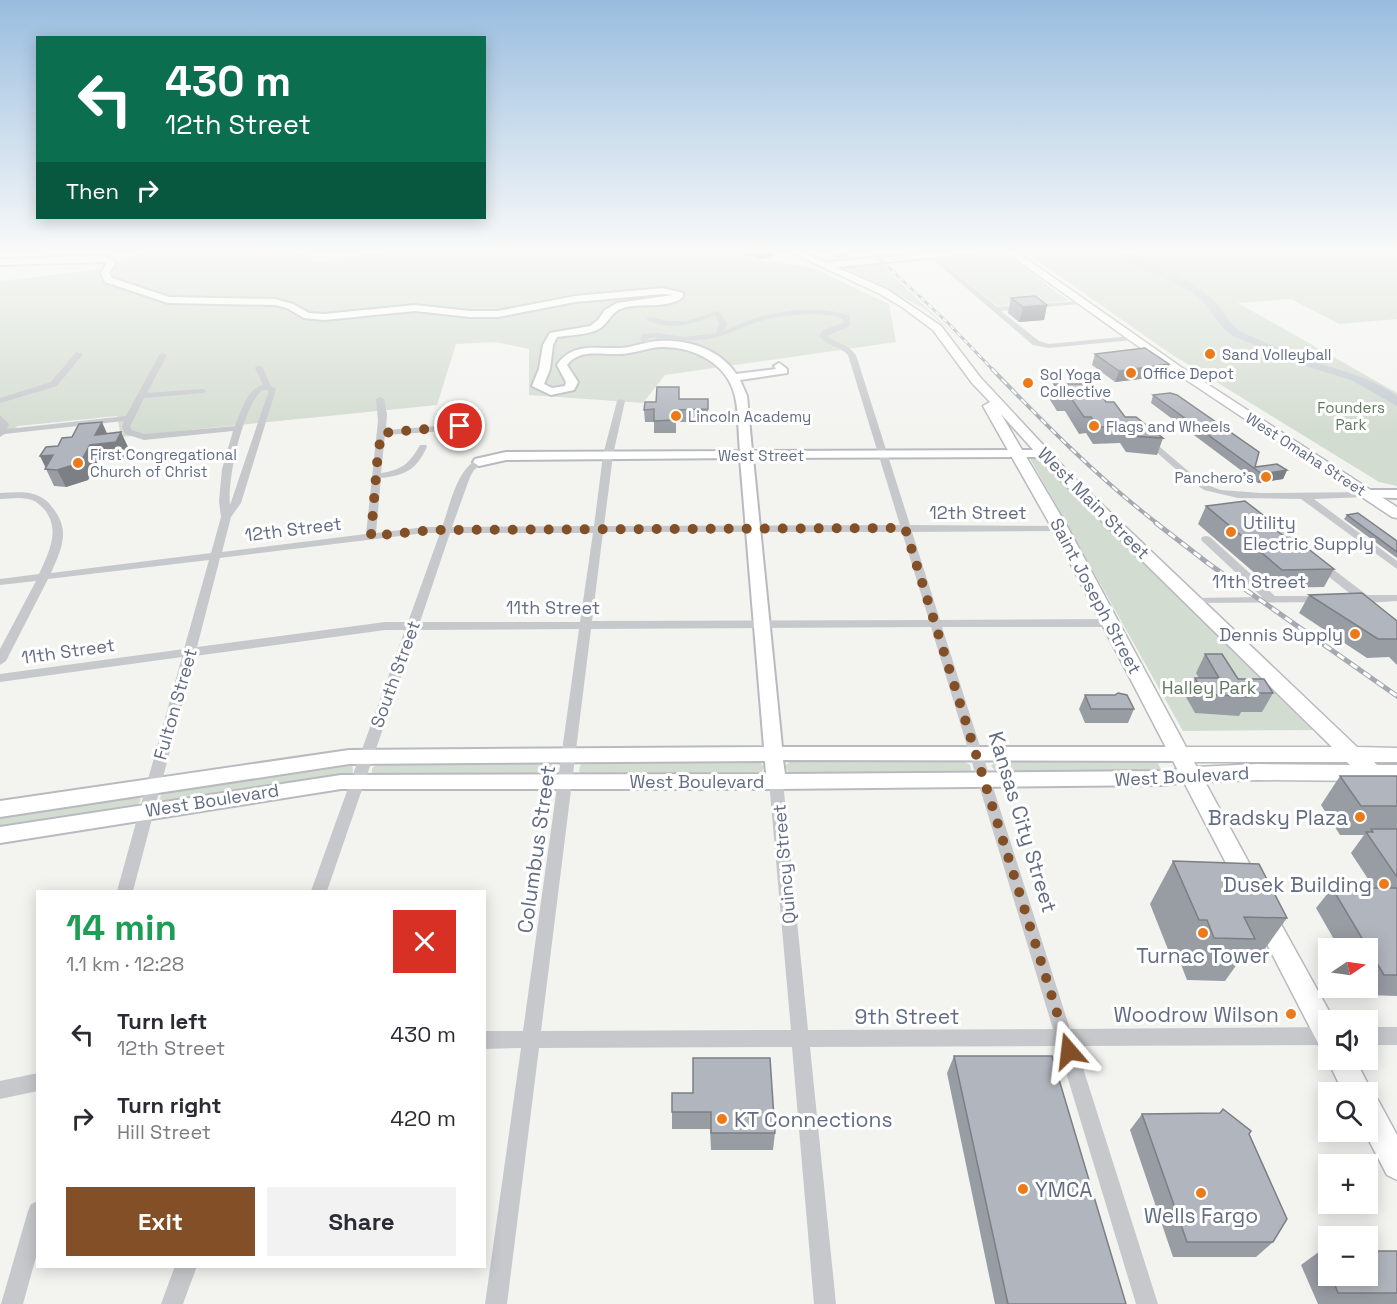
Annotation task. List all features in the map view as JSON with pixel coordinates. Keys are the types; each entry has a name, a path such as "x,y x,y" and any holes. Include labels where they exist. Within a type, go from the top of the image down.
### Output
{"main road":[{"name":"West Main Street","path":"914,311 945,338 976,380 1077,489 1352,755 1397,795"},
{"name":"West Omaha Street","path":"1092,311 1397,514"},
{"name":"West Omaha Street","path":"1103,311 1177,363 1393,497"},
{"name":"Saint Joseph Street","path":"976,380 984,399 1019,454 1060,528 1318,1015"},
{"path":"1019,454 1038,458 1057,477 1077,489"},
{"name":"West Boulevard","path":"1180,754 1397,755"},
{"name":"West Boulevard","path":"1191,775 1257,772 1397,772"},
{"path":"1378,1129 1397,1165"}],"street":[{"path":"298,311 307,316 324,318 389,311"},
{"path":"441,311 498,314 513,311"},
{"path":"610,311 602,322 592,328 554,335 548,344 546,370 538,386 552,392 570,387 572,382 562,365 571,355 593,351 625,351 650,345 668,344 703,351 720,362 734,378 783,371 778,366"},
{"path":"997,311 1036,343 1043,345 1132,338"},
{"path":"650,319 681,323 699,321 708,314 717,313 723,324 719,335 683,340 645,336 644,340 650,345"},
{"name":"Kansas City Street","path":"719,335 761,319 815,314 846,316 848,323 826,332 824,339 849,349 852,355 1147,1304"},
{"path":"0,401 54,384 79,354"},
{"path":"163,355 129,418 126,430 131,434 144,437 239,428"},
{"path":"259,368 268,387"},
{"name":"Quincy Street","path":"734,378 741,396 825,1304"},
{"name":"Fulton Street","path":"124,890 226,517 227,463 254,393 261,388 272,388 236,503 226,517"},
{"path":"142,396 203,391"},
{"path":"371,536 384,410 380,399"},
{"name":"Columbus Street","path":"496,1304 567,780 608,455 621,401"},
{"path":"0,418 4,424 0,433"},
{"path":"0,433 129,418"},
{"path":"382,433 477,426"},
{"path":"1135,429 1201,484 1216,492 1241,495 1367,494 1393,497"},
{"path":"377,476 406,470 415,464 423,447"},
{"name":"West Street","path":"479,462 506,456 1043,453"},
{"name":"South Street","path":"319,890 465,477 469,470 479,462"},
{"path":"0,496 28,495 38,498 57,521 58,537 42,577 0,661"},
{"path":"1241,495 1257,513 1380,612"},
{"path":"1302,495 1397,566"},
{"name":"12th Street","path":"0,582 371,536 447,530 1060,528"},
{"path":"1206,539 1271,599"},
{"name":"11th Street","path":"1193,601 1397,598"},
{"name":"11th Street","path":"0,678 371,627 587,624 1111,623"},
{"name":"West Boulevard","path":"0,809 318,760 365,757 977,752 1180,754"},
{"name":"West Boulevard","path":"0,835 304,786 357,781 986,781 1164,778 1191,775"},
{"path":"1378,1036 1397,1036"},
{"name":"9th Street","path":"486,1040 1064,1037 1318,1042"},
{"path":"0,1090 36,1082"},
{"path":"12,1304 36,1218"},
{"path":"172,1304 185,1268"}],"green space":[{"path":"0,311 890,311 896,342 665,375 643,403 529,395 529,349 496,342 456,344 437,405 121,437 117,416 18,426 0,437"},
{"path":"927,311 930,311 959,339"},
{"name":"Founders Park","path":"1109,311 1252,311 1397,393 1397,486 1379,482 1171,354"},
{"name":"Founders Park","path":"1314,311 1397,311 1397,319 1339,324"},
{"name":"Halley Park","path":"1029,457 1037,458 1068,487 1316,730 1183,731"},
{"path":"1118,758 1158,763 1161,770 1097,775 997,773 991,766 998,759"},
{"path":"793,759 961,759 970,765 971,769 969,774 789,774 785,766"},
{"path":"757,760 764,766 761,775 581,775 579,770 581,764 589,761"},
{"path":"383,761 554,762 557,769 553,776 372,776 372,768"},
{"path":"352,763 353,772 349,776 161,803 159,800 163,791"},
{"path":"138,794 141,800 135,808 0,832 0,814"}],"building":[{"path":"1145,348 1169,364 1119,371 1095,354"},
{"path":"1054,384 1093,384 1106,402 1114,402 1125,417 1136,417 1163,438 1132,436 1125,427 1098,427 1091,417 1084,417 1069,395 1061,395"},
{"path":"657,387 679,387 679,399 708,399 708,409 676,410 676,420 654,421 654,409 644,410 645,402 656,402"},
{"path":"1170,393 1177,395 1259,452 1255,467 1277,464 1287,470 1262,474 1153,395"},
{"path":"102,422 95,435 121,432 116,442 90,445 80,463 57,470 45,469 53,455 40,456 46,447 58,446 62,438 72,437 79,424"},
{"path":"1245,501 1272,522 1267,523 1295,545 1302,544 1334,569 1282,570 1206,506"},
{"path":"1358,513 1397,541 1397,552 1347,515"},
{"path":"1362,593 1397,621 1397,639 1378,639 1309,595"},
{"path":"1205,654 1222,654 1238,679 1264,679 1273,693 1247,693 1249,697 1204,694 1195,678 1219,678"},
{"path":"1118,693 1127,695 1134,709 1091,709 1085,695 1115,695"},
{"path":"1340,776 1397,776 1397,806 1361,806"},
{"path":"1371,829 1397,829 1397,877 1366,832 1373,832"},
{"path":"1173,861 1259,864 1287,918 1244,917 1255,939 1214,938 1207,920 1199,920"},
{"path":"1332,888 1397,888 1397,975 1384,975 1378,965 1378,938 1362,938"},
{"name":"YMCA","path":"954,1056 1052,1056 1126,1304 1008,1304"},
{"name":"KT Connections","path":"693,1058 770,1058 775,1133 711,1133 711,1112 672,1112 672,1093 693,1093"},
{"name":"Wells Fargo","path":"1223,1109 1251,1131 1249,1134 1287,1219 1273,1242 1187,1242 1142,1114 1220,1113"},
{"path":"1378,1251 1397,1251 1397,1293 1338,1293 1335,1286 1378,1286"}],"waterway":[{"path":"1216,311 1227,327 1237,334 1309,364 1356,378 1397,402"}],"railway":[{"path":"935,311 993,370"},
{"path":"992,369 1093,469 1158,524"},
{"path":"1156,523 1209,564 1397,696"}],"place":[{"name":"Sand Volleyball","path":"1210,354"},
{"name":"Office Depot","path":"1131,373"},
{"name":"Sol Yoga Collective","path":"1028,383"},
{"name":"Lincoln Academy","path":"676,416"},
{"name":"Flags and Wheels","path":"1094,426"},
{"name":"First Congregational Church of Christ","path":"78,463"},
{"name":"Panchero's","path":"1266,477"},
{"name":"Utility Electric Supply","path":"1231,532"},
{"name":"Dennis Supply","path":"1355,634"},
{"name":"Bradsky Plaza","path":"1360,817"},
{"name":"Dusek Building","path":"1384,884"},
{"name":"Turnac Tower","path":"1203,933"},
{"name":"Woodrow Wilson","path":"1291,1014"},
{"name":"KT Connections","path":"722,1119"},
{"name":"YMCA","path":"1023,1189"},
{"name":"Wells Fargo","path":"1201,1193"}],"route":[{"path":"460,426 382,433 378,452 371,536 434,530 905,528 1069,1051"}]}
